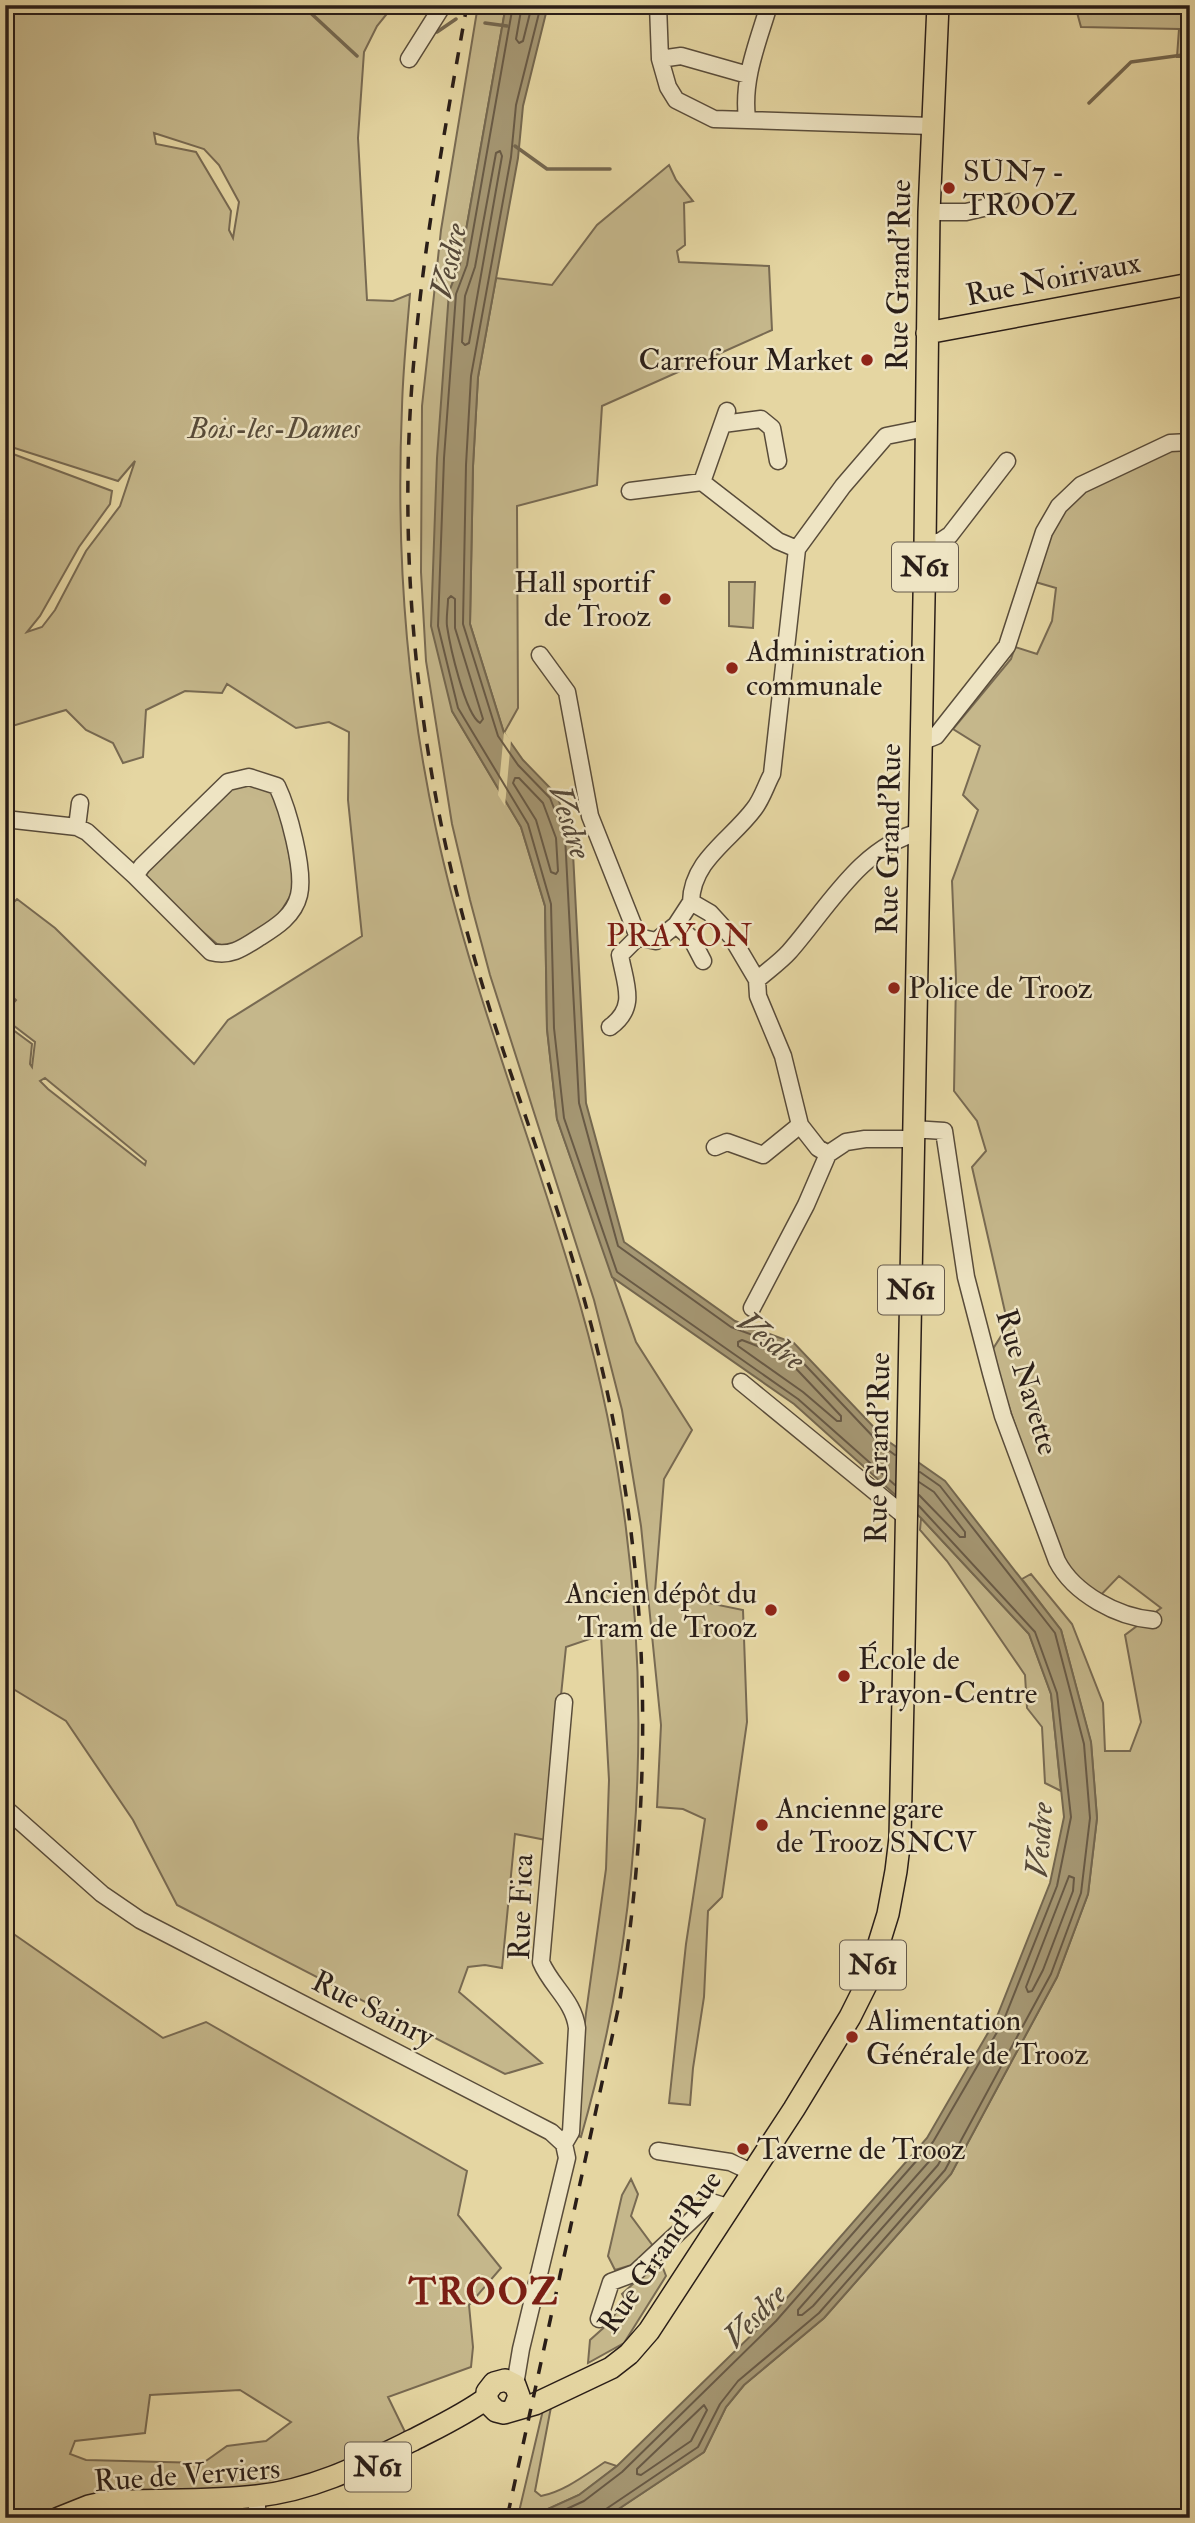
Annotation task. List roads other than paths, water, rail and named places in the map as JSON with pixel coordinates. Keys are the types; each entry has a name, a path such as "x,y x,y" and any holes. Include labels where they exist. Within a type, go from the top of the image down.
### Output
{"main road":[{"name":"Rue Grand'Rue","path":"503,2395 549,2389 600,2365 629,2343 640,2330 721,2204 811,2078 850,2017 866,1985 888,1914 896,1871 900,1838 908,1451 929,212 938,5"},
{"name":"Rue Noirivaux","path":"927,333 1190,284"},
{"name":"Rue Grand'Rue","path":"503,2395 535,2404 611,2368 635,2348 649,2332 794,2109 811,2078"},
{"name":"Rue de Verviers","path":"67,2515 117,2508 257,2506 330,2490 503,2395"}],"street":[{"path":"409,59 443,5"},
{"path":"658,5 660,59 668,87 676,100 714,118 931,125"},
{"path":"747,118 745,102 748,75 769,5"},
{"path":"660,59 681,56 748,75"},
{"path":"929,212 966,212 1010,202"},
{"path":"702,482 725,418 761,419 772,428 778,461"},
{"path":"638,937 656,941 676,925 691,902 691,886 698,871 755,808 772,774 797,549 843,486 886,436 926,428"},
{"path":"921,742 936,736 1007,646 1044,532 1059,506 1081,485 1170,443 1190,442"},
{"path":"925,547 950,535 1007,461"},
{"path":"630,491 702,482 778,541 797,549"},
{"path":"540,655 567,692 590,816 638,937"},
{"path":"5,819 77,827 87,832 211,951 223,955 241,950 285,921 299,896 301,876 286,805 276,786 249,777 228,782 135,876"},
{"path":"77,827 80,803"},
{"path":"754,976 788,954 863,864 901,836 919,832"},
{"path":"691,902 710,913 731,936 754,976 758,996 783,1056 800,1125 818,1148 828,1154"},
{"path":"676,925 691,938 703,961"},
{"path":"610,1027 622,1019 628,1006 620,955 638,937"},
{"path":"715,1147 727,1142 763,1155 800,1125"},
{"name":"Rue Navette","path":"914,1134 944,1131 966,1277 991,1373 1003,1416 1057,1561 1068,1578 1084,1592 1123,1614 1153,1620"},
{"path":"752,1308 806,1205 828,1154 846,1142 914,1134"},
{"path":"741,1382 906,1512"},
{"name":"Rue Fica","path":"564,1702 541,1962 547,1975 576,2015 578,2028 571,2132 564,2144"},
{"name":"Rue Sainry","path":"5,1808 102,1894 140,1920 551,2132 564,2144"},
{"path":"503,2395 527,2330 567,2158 564,2144"},
{"name":"Rue Grand'Rue","path":"658,2151 730,2162 745,2169"},
{"path":"599,2319 611,2282 635,2273 701,2209 711,2202 721,2204"}],"water":[{"name":"Vesdre","path":"506,5 548,5 523,106 518,158 478,377 473,466 470,624 504,733 523,760 556,794 572,834 586,1103 624,1242 735,1321 794,1343 885,1439 945,1481 1061,1630 1091,1742 1097,1818 1088,1894 1057,1977 951,2174 824,2318 744,2385 726,2407 704,2452 605,2518 511,2518 537,2514 579,2495 617,2466 771,2316 927,2138 996,2019 1050,1883 1064,1817 1051,1694 1029,1634 921,1518 794,1404 612,1277 557,1119 547,1029 545,906 521,827 452,711 431,626 437,458 449,292 460,264"}],"waterway":[{"path":"302,5 357,56"},
{"path":"437,32 456,19"},
{"path":"485,23 507,26"},
{"path":"1089,103 1131,62 1190,54"},
{"path":"515,146 547,169 610,169"}],"railway":[{"path":"467,5 430,226 418,314 410,413 408,520 418,681 434,787 464,921 493,1020 567,1242 607,1393 624,1479 635,1566 643,1741 639,1829 619,2005 507,2518"}],"place":[{"name":"SUN7 - TROOZ","path":"949,188"},
{"name":"Carrefour Market","path":"867,360"},
{"name":"Hall sportif de Trooz","path":"665,599"},
{"name":"Administration communale","path":"732,668"},
{"name":"Police de Trooz","path":"894,988"},
{"name":"Ancien dépôt du Tram de Trooz","path":"771,1610"},
{"name":"École de Prayon-Centre","path":"844,1676"},
{"name":"Ancienne gare de Trooz SNCV","path":"762,1825"},
{"name":"Alimentation Générale de Trooz","path":"852,2037"},
{"name":"Taverne de Trooz","path":"743,2149"}],"district":[{"name":"PRAYON","path":"680,936"},
{"name":"TROOZ","path":"484,2292"}],"park label":[{"name":"Bois-les-Dames","path":"274,428"}]}
